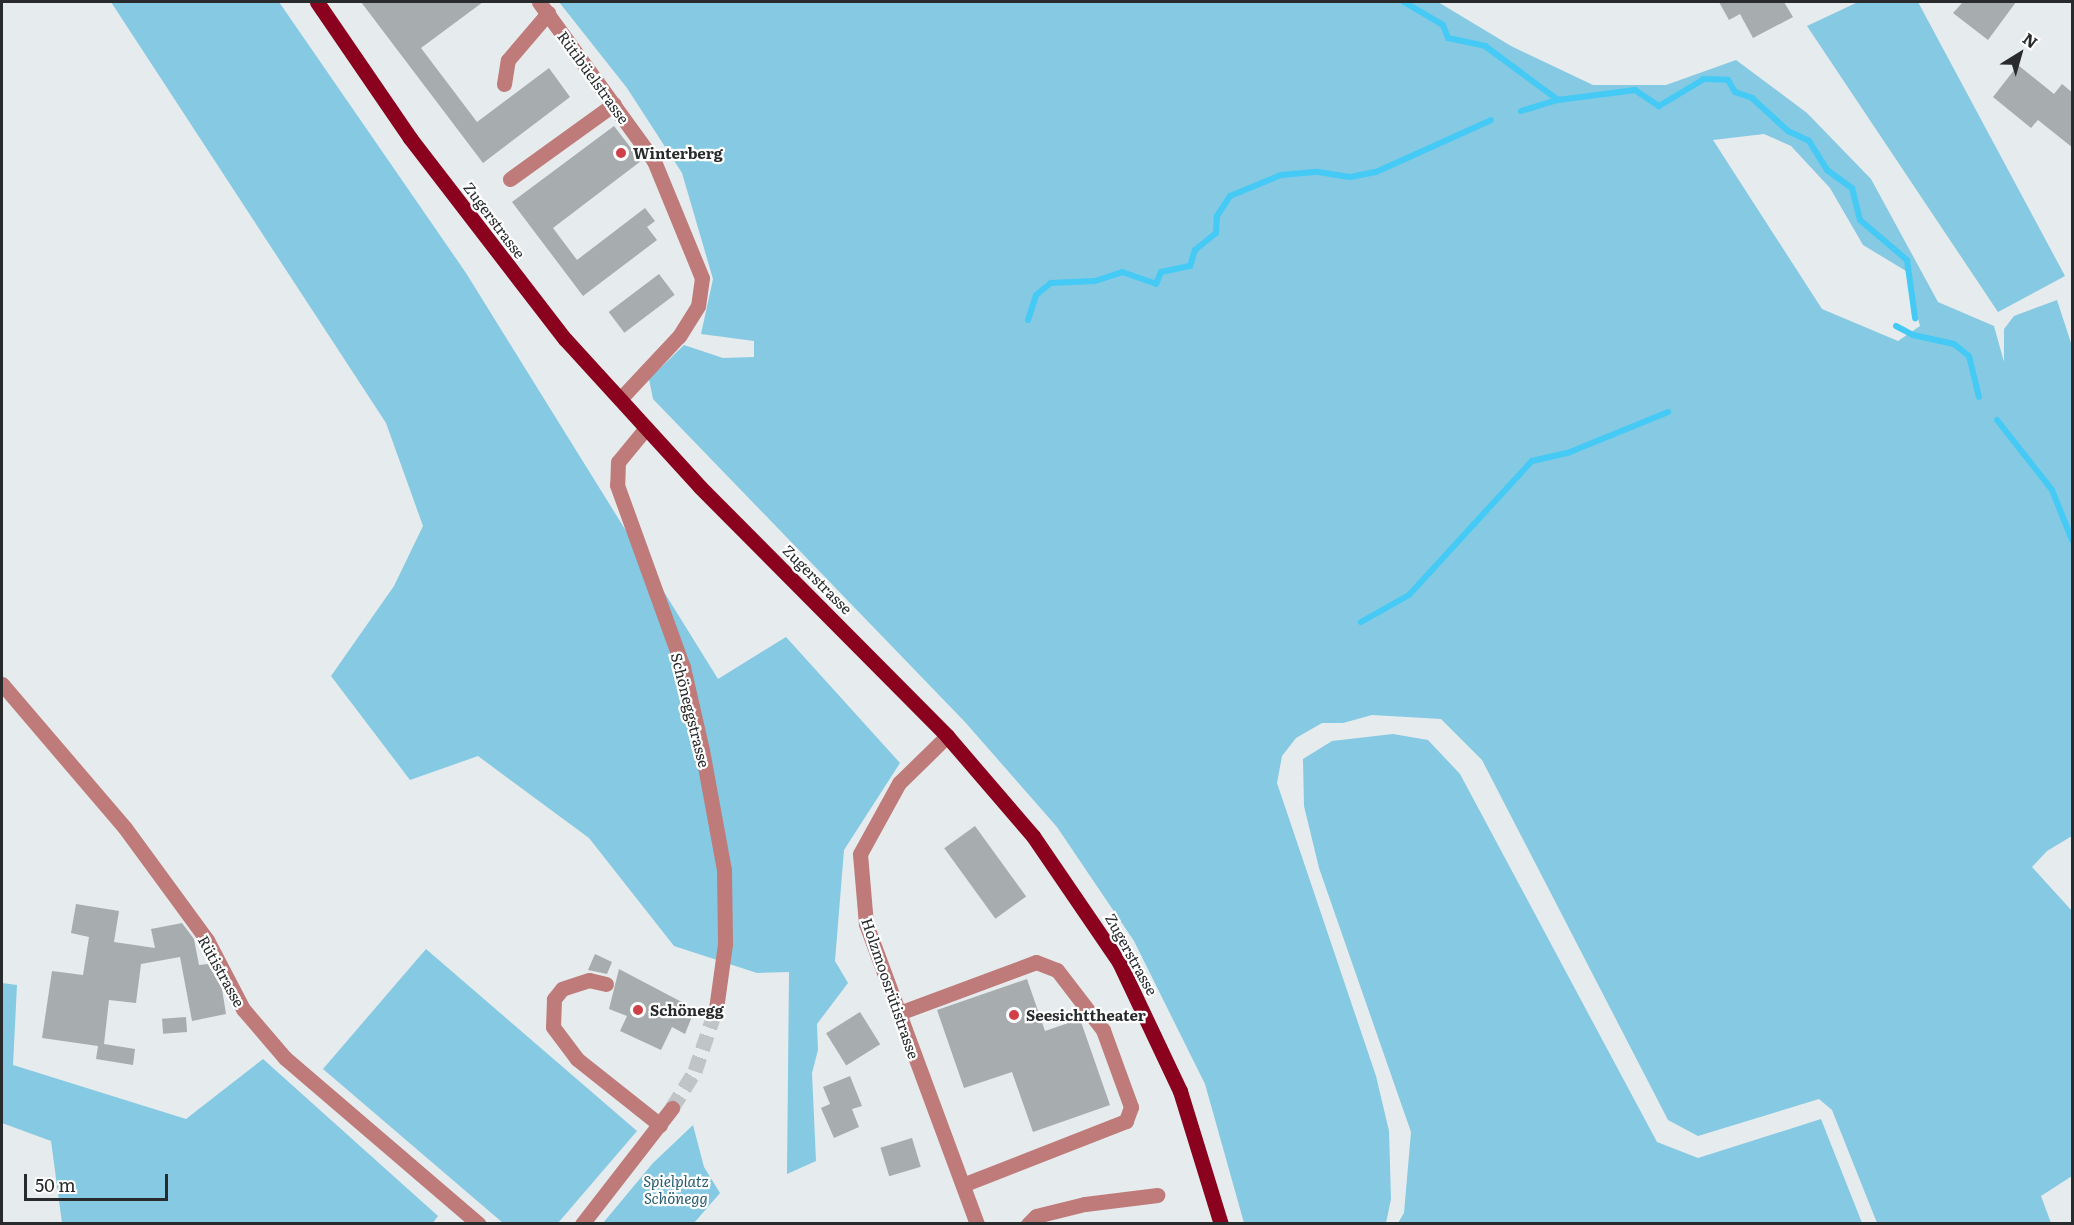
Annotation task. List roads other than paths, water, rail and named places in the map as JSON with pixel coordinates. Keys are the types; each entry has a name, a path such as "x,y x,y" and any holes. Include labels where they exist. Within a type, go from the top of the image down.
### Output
{"main road":[{"name":"Zugerstrasse","path":"317,2 499,256 620,399 947,736 1033,836 1119,962 1180,1091 1221,1224"}],"street":[{"name":"Rütibüelstrasse","path":"544,7 614,104 671,195 702,278 698,306 679,336 645,369 620,399"},
{"path":"504,84 508,60 544,7"},
{"path":"510,179 614,104"},
{"name":"Schöneggstrasse","path":"646,428 618,462 617,485 683,667 702,750 724,870 725,944 716,1010"},
{"name":"Rütistrasse","path":"2,684 125,828 207,940 243,1010 285,1058 479,1224"},
{"name":"Holzmoosrütistrasse","path":"947,736 899,783 860,854 866,924 976,1224"},
{"path":"899,1013 1036,962 1057,969 1103,1030 1131,1107 1126,1121 963,1185"},
{"path":"606,984 589,980 562,989 554,999 553,1027 577,1059 660,1125"},
{"path":"582,1224 672,1108"},
{"path":"1028,1224 1036,1215 1085,1204 1157,1195"}],"waterway":[{"path":"1404,2 1443,25 1448,38 1485,46 1558,100"},
{"path":"1521,111 1558,100 1635,90 1659,106 1704,79 1728,80 1735,92 1752,98 1788,131 1809,141 1827,170 1852,188 1860,220 1907,260 1915,318"},
{"path":"1028,320 1036,295 1051,283 1095,281 1122,272 1156,284 1161,272 1190,266 1195,250 1216,233 1217,216 1230,196 1281,175 1318,172 1350,177 1376,172 1491,120"},
{"path":"1896,326 1913,335 1954,344 1969,356 1979,397"},
{"path":"1361,622 1409,595 1532,461 1570,452 1668,412"},
{"path":"1997,420 2052,490 2072,540"}],"tunnel":[{"path":"672,1108 695,1071 716,1009"}],"place":[{"name":"Winterberg","path":"621,153"},
{"name":"Schönegg","path":"638,1010"},
{"name":"Seesichttheater","path":"1014,1015"}],"park label":[{"name":"Spielplatz Schönegg","path":"676,1188"}]}
